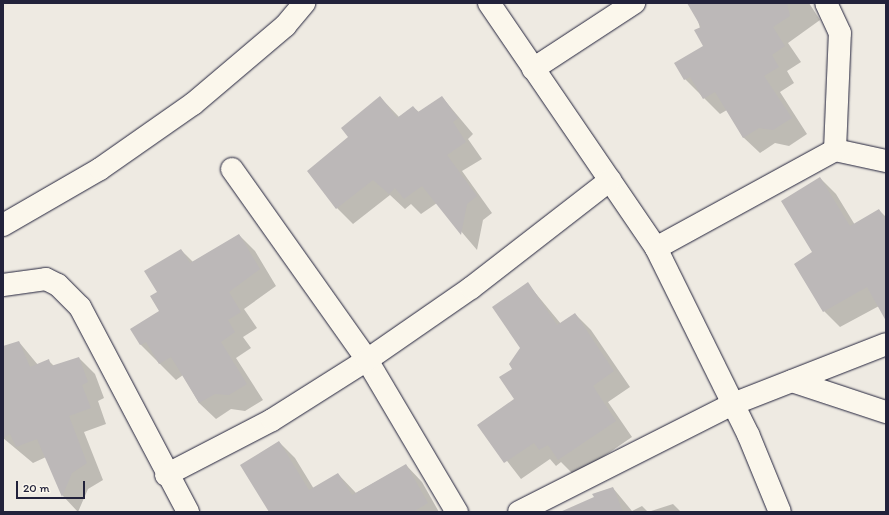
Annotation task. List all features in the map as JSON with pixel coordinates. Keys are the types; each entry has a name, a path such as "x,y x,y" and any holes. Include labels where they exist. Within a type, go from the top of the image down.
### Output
{"street":[{"path":"3,226 100,170 192,104 285,26 304,3"},
{"path":"489,3 656,248 733,404 780,512"},
{"path":"533,69 634,3"},
{"path":"826,3 838,22 840,39 835,150"},
{"path":"656,248 835,150 886,161"},
{"path":"232,169 367,360 457,512"},
{"path":"166,475 272,420 367,360 471,288 610,180"},
{"path":"3,285 46,279 58,285 80,307 166,475 188,512"},
{"path":"519,512 733,404 886,344"},
{"path":"792,380 886,412"}],"building":[{"path":"687,3 787,3 790,16 773,27 785,46 772,55 779,67 764,76 792,118 773,130 759,128 743,138 715,92 703,99 690,77 684,80 674,63 703,46 694,30 701,27"},
{"path":"380,96 397,118 413,106 418,112 442,96 458,118 453,122 466,142 447,155 477,196 467,204 461,235 422,186 404,199 395,188 389,194 373,180 336,209 307,171 348,137 341,128"},
{"path":"820,177 850,226 879,209 886,221 886,321 867,287 823,312 794,264 812,252 781,201"},
{"path":"239,234 260,269 229,292 241,312 228,320 235,332 221,342 247,384 229,395 215,394 199,403 171,357 159,364 146,342 140,345 130,329 159,311 150,296 157,292 144,271 181,249 190,263"},
{"path":"528,282 557,325 575,313 614,371 593,386 616,421 558,460 548,445 539,450 534,443 504,463 477,425 514,399 499,377 512,369 509,364 520,348 492,307"},
{"path":"19,341 30,367 49,359 51,366 79,357 88,382 82,385 91,408 69,416 87,463 72,473 62,497 37,439 16,447 10,434 3,438 3,346"},
{"path":"279,441 309,490 338,473 352,495 406,464 428,503 413,512 269,512 240,465"},
{"path":"613,487 623,512 560,512 594,497 592,494"}]}
